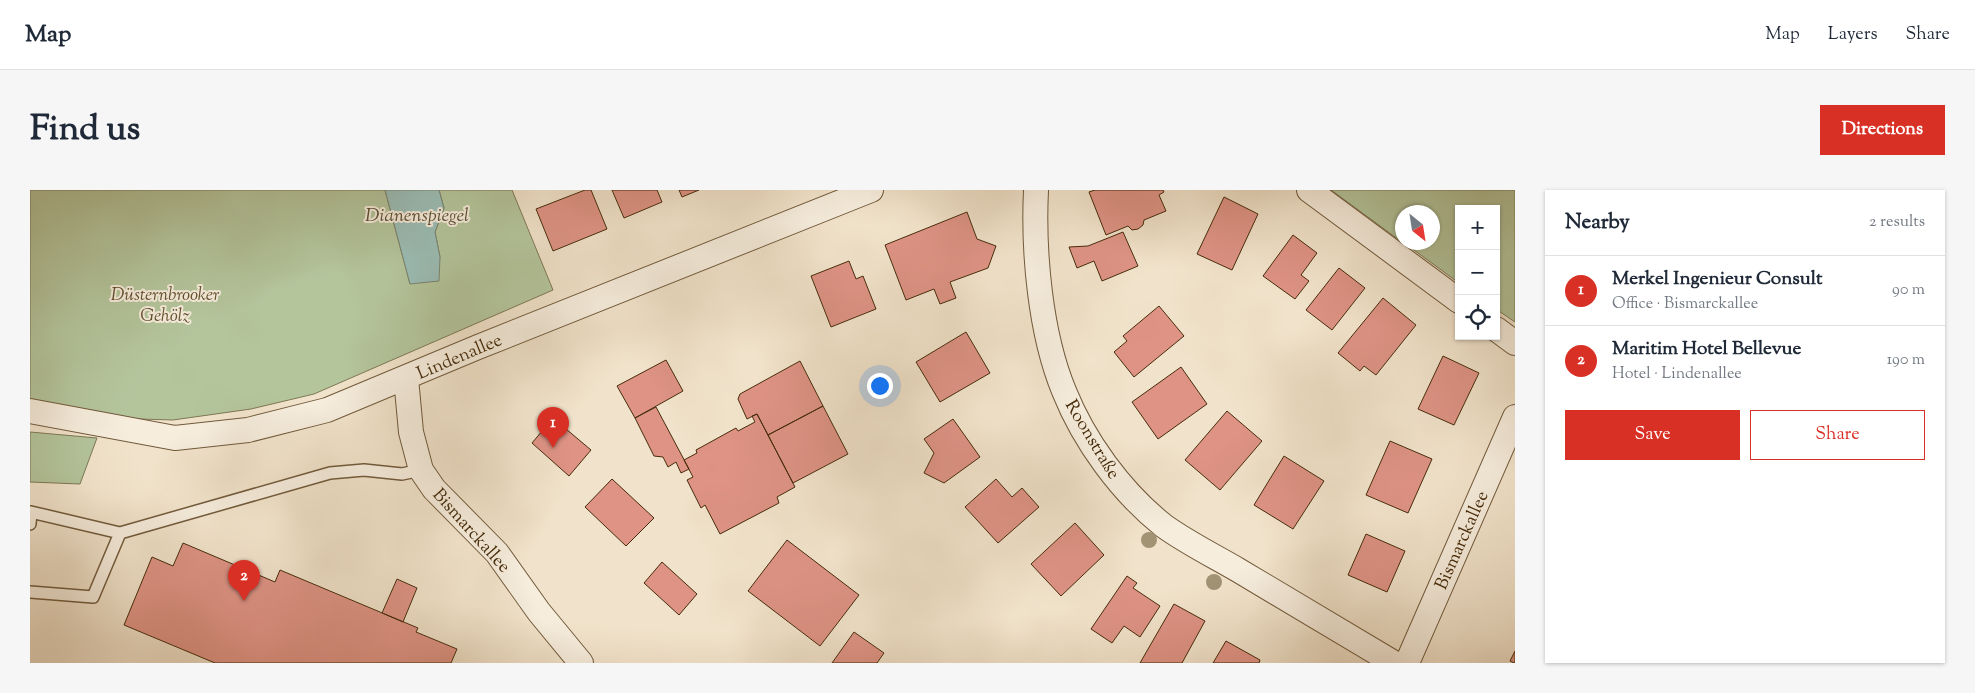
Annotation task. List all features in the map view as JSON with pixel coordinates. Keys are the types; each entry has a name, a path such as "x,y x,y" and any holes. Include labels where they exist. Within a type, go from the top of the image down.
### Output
{"street":[{"name":"Lindenallee","path":"30,411 174,438 248,430 318,412 871,190"},
{"name":"Roonstraße","path":"1036,190 1034,230 1040,293 1050,347 1068,399 1093,447 1126,491 1164,526 1394,663"},
{"path":"1309,190 1455,299"},
{"path":"1500,332 1515,343"},
{"name":"Bismarckallee","path":"406,378 411,432 421,470 434,489 497,553 539,612 581,663"},
{"name":"Bismarckallee","path":"1407,663 1515,418"}],"lane":[{"path":"30,524 31,512 120,533 330,473 364,470 402,474 421,470"},
{"path":"30,592 93,597 120,533"}],"green space":[{"name":"Düsternbrooker Gehölz","path":"30,190 385,190 410,284 440,257 435,232 444,208 439,190 512,190 553,290 314,394 251,409 173,420 107,418 30,403"},
{"path":"1331,190 1515,190 1515,322 1500,312 1500,205 1455,205 1455,280 1414,250 1440,250 1440,205 1395,205 1395,237"},
{"path":"30,432 97,438 80,484 30,482"}],"water":[{"name":"Dianenspiegel","path":"385,190 439,190 444,208 435,232 440,257 439,281 410,284"}],"building":[{"path":"585,190 591,190 607,229 553,251 536,209"},
{"path":"612,190 657,190 662,202 624,218"},
{"path":"679,190 699,190 682,197"},
{"path":"1095,190 1163,190 1164,192 1159,195 1166,211 1144,220 1143,225 1138,229 1132,230 1128,226 1106,235 1089,192"},
{"path":"1224,197 1258,214 1232,270 1197,254"},
{"path":"967,212 977,239 996,246 988,268 950,282 956,298 940,304 934,289 906,300 885,245"},
{"path":"1123,232 1138,266 1102,281 1094,261 1077,268 1069,247 1088,246"},
{"path":"1293,235 1317,253 1301,275 1309,281 1295,299 1263,276"},
{"path":"849,261 856,279 863,276 876,309 831,327 811,276"},
{"path":"1339,268 1365,288 1332,330 1306,310"},
{"path":"1383,298 1416,325 1376,375 1364,366 1360,371 1338,353"},
{"path":"1159,306 1184,336 1134,377 1114,352 1127,341 1123,336"},
{"path":"966,332 990,373 940,402 916,362"},
{"path":"1443,356 1479,373 1454,425 1418,409"},
{"path":"666,360 683,391 635,418 617,386"},
{"path":"800,361 823,406 768,435 757,414 747,419 738,399 740,394"},
{"path":"1181,367 1207,404 1158,439 1132,402"},
{"path":"823,406 848,454 793,483 768,435"},
{"path":"656,407 689,469 681,473 676,462 668,467 663,457 654,456 635,418"},
{"path":"1227,411 1262,441 1220,490 1185,460"},
{"path":"757,414 795,487 777,497 779,503 720,534 705,505 701,508 687,480 693,477 684,460 697,453 696,450 736,428 738,431 755,422 752,416"},
{"path":"553,418 591,450 569,476 532,443"},
{"path":"953,419 980,457 944,483 924,473 934,453 924,439"},
{"path":"1390,441 1432,459 1408,513 1366,495"},
{"path":"1284,456 1324,481 1293,529 1254,505"},
{"path":"612,479 654,518 626,546 585,507"},
{"path":"996,479 1012,497 1022,488 1039,507 998,543 965,507"},
{"path":"1075,523 1104,555 1061,596 1031,564"},
{"path":"1366,534 1405,551 1387,592 1348,575"},
{"path":"787,540 859,595 820,646 748,591"},
{"path":"183,543 275,582 280,570 418,628 416,632 457,649 451,663 215,663 124,625 152,557 173,566"},
{"path":"662,562 697,594 679,615 644,583"},
{"path":"1127,576 1137,583 1133,588 1160,606 1140,637 1124,626 1112,643 1091,629"},
{"path":"397,579 417,588 403,622 382,613"},
{"path":"1174,604 1205,621 1182,663 1140,663"},
{"path":"854,632 884,653 877,663 832,663"},
{"path":"1226,641 1260,660 1259,663 1213,663"},
{"path":"1515,651 1515,663 1514,663 1510,661"}],"place":[{"name":"Merkel Ingenieur Consult","path":"553,448"},
{"name":"Maritim Hotel Bellevue","path":"244,601"}]}
